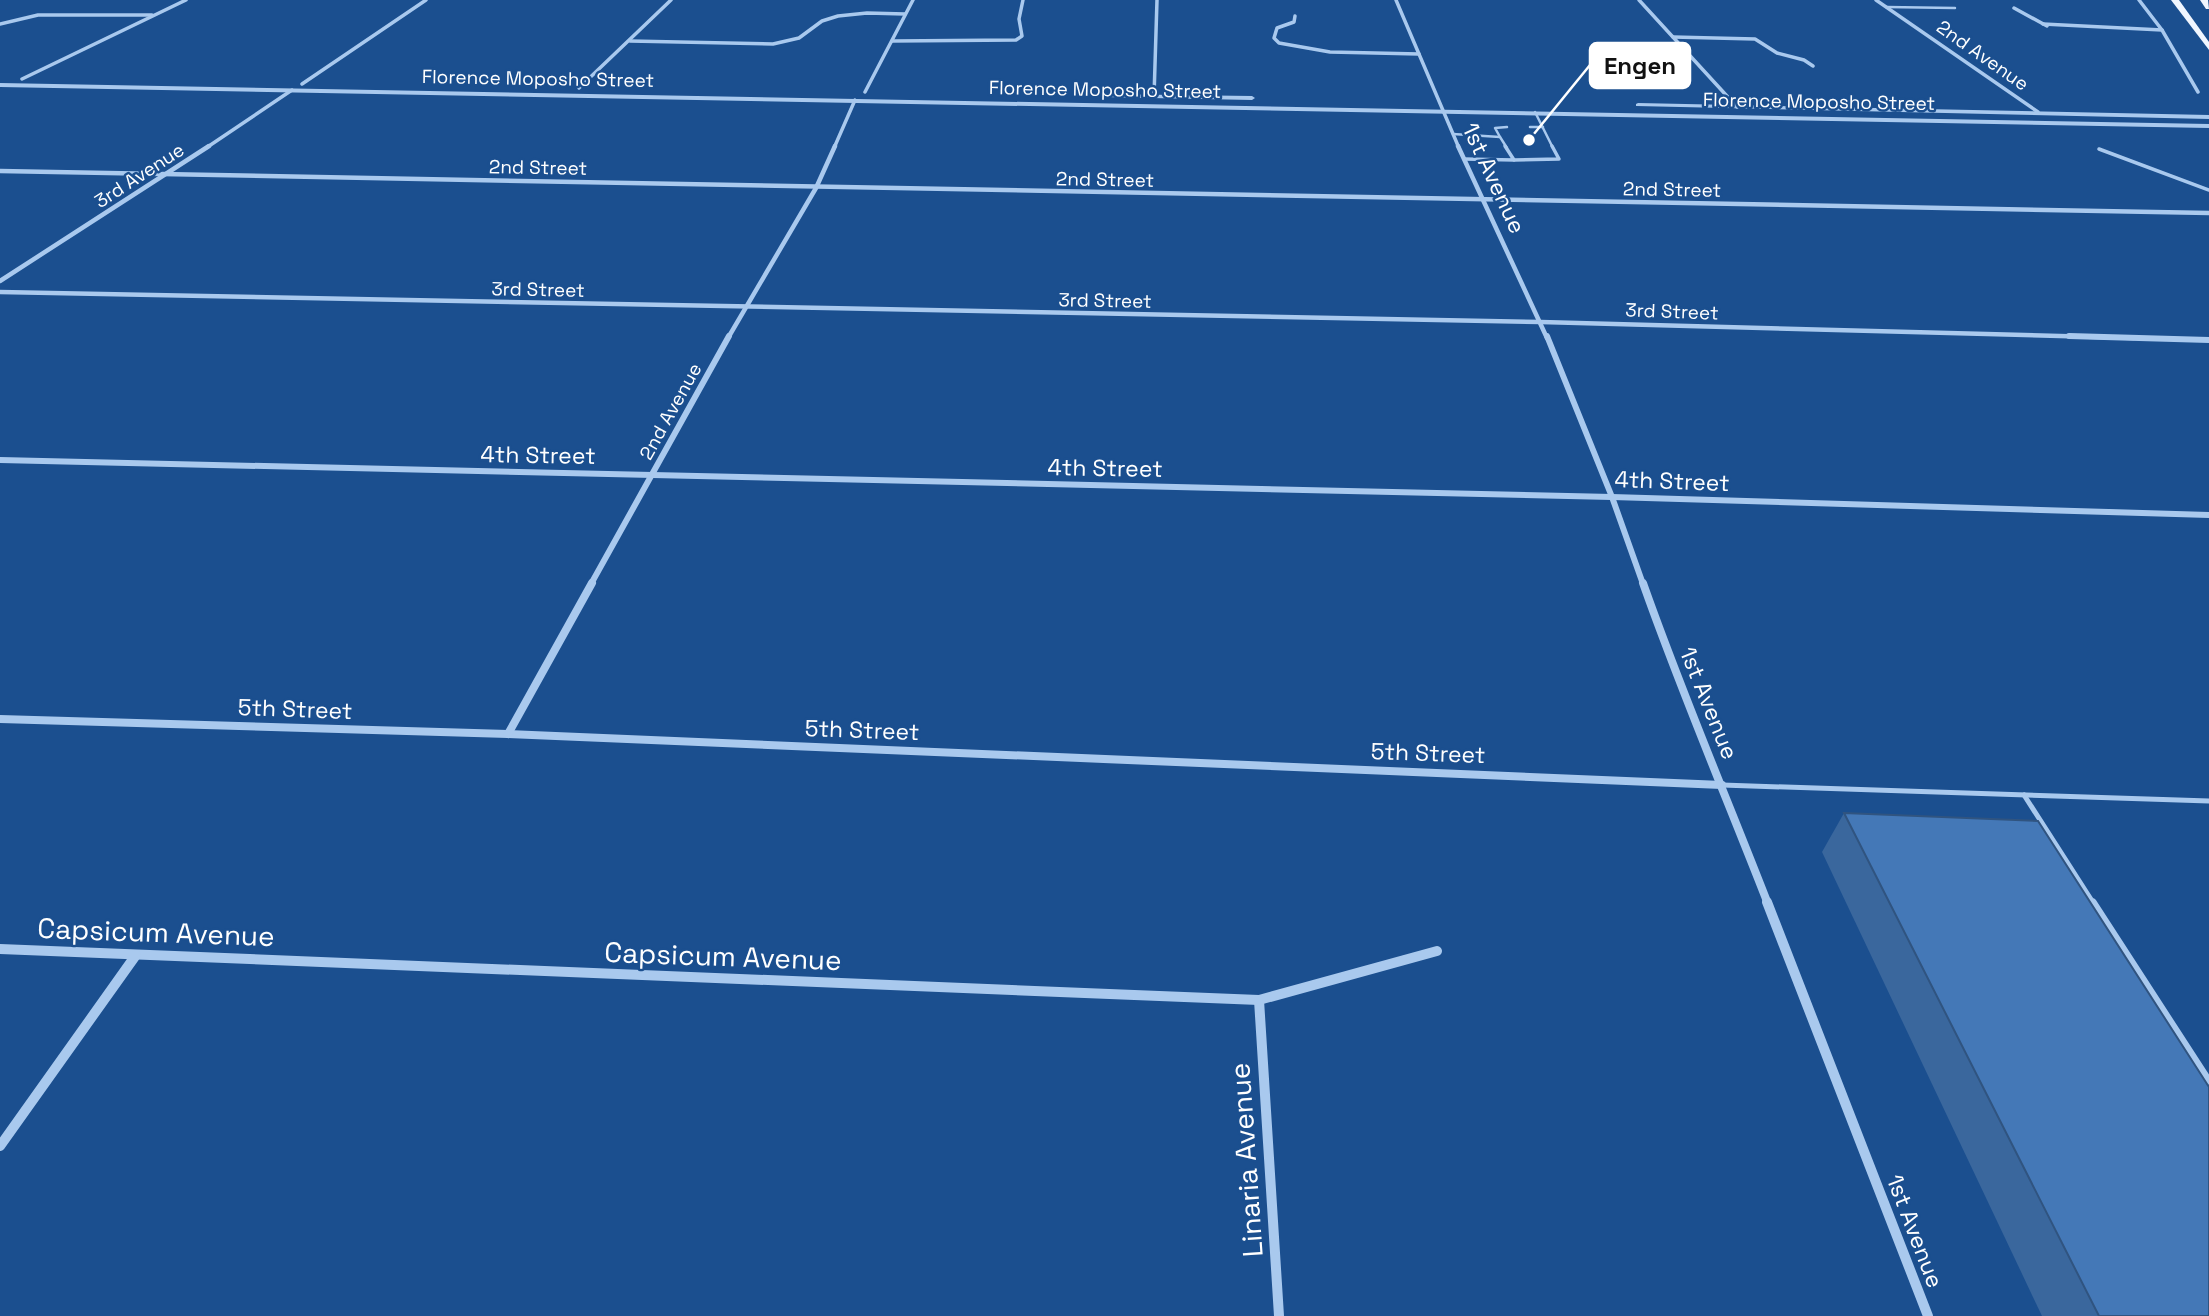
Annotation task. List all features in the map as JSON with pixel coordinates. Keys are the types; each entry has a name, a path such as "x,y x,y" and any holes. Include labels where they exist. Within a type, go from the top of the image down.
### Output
{"main road":[{"path":"2175,0 2209,48"},
{"path":"2204,0 2209,7"}],"street":[{"path":"22,79 186,0"},
{"path":"302,84 426,0"},
{"path":"579,88 671,0"},
{"path":"865,92 912,0"},
{"path":"892,41 1016,40 1022,36 1019,19 1023,0"},
{"path":"1153,97 1157,0"},
{"name":"1st Avenue","path":"1396,0 1481,200 1541,322 1612,497 1683,696 1722,785 1928,1316"},
{"path":"1639,0 1737,107"},
{"name":"2nd Avenue","path":"1877,0 2038,112"},
{"path":"2139,0 2162,30 2198,92"},
{"path":"2014,8 2051,28"},
{"path":"630,41 774,44 799,38 822,21 838,16 867,12 905,14"},
{"path":"0,24 38,15 156,15"},
{"path":"1295,16 1293,22 1277,28 1274,38 1279,43 1315,51 1419,54"},
{"path":"2043,24 2162,30"},
{"path":"1673,37 1755,39 1777,53 1804,60 1813,66"},
{"name":"Florence Moposho Street","path":"0,79 973,94"},
{"name":"Florence Moposho Street","path":"0,85 2209,126"},
{"name":"3rd Avenue","path":"0,281 169,173 292,90"},
{"name":"Florence Moposho Street","path":"1098,96 1262,99"},
{"name":"2nd Avenue","path":"508,734 745,308 816,188 855,100"},
{"path":"1426,102 1453,102"},
{"name":"Florence Moposho Street","path":"1629,105 2209,117"},
{"name":"2nd Street","path":"0,171 2209,213"},
{"name":"3rd Street","path":"0,292 1541,322 2209,340"},
{"name":"4th Street","path":"0,460 1612,497 2209,515"},
{"name":"5th Street","path":"0,719 508,734 1722,785"},
{"name":"Capsicum Avenue","path":"0,949 1259,1000 1437,951"},
{"path":"0,1146 135,955"},
{"name":"Linaria Avenue","path":"1259,1000 1279,1316"}],"lane":[{"path":"1886,7 1955,8"},
{"path":"1464,159 1559,159 1535,112"},
{"path":"1507,127 1495,128 1514,160"},
{"path":"1530,127 1543,127"},
{"path":"1452,134 1500,137"},
{"path":"2099,149 2209,190"},
{"path":"1722,785 2209,801"},
{"path":"2024,795 2209,1081"}],"building":[{"path":"1844,813 2038,821 2209,1087 2209,1316 2099,1316"}],"place":[{"name":"Engen","path":"1529,140"}]}
